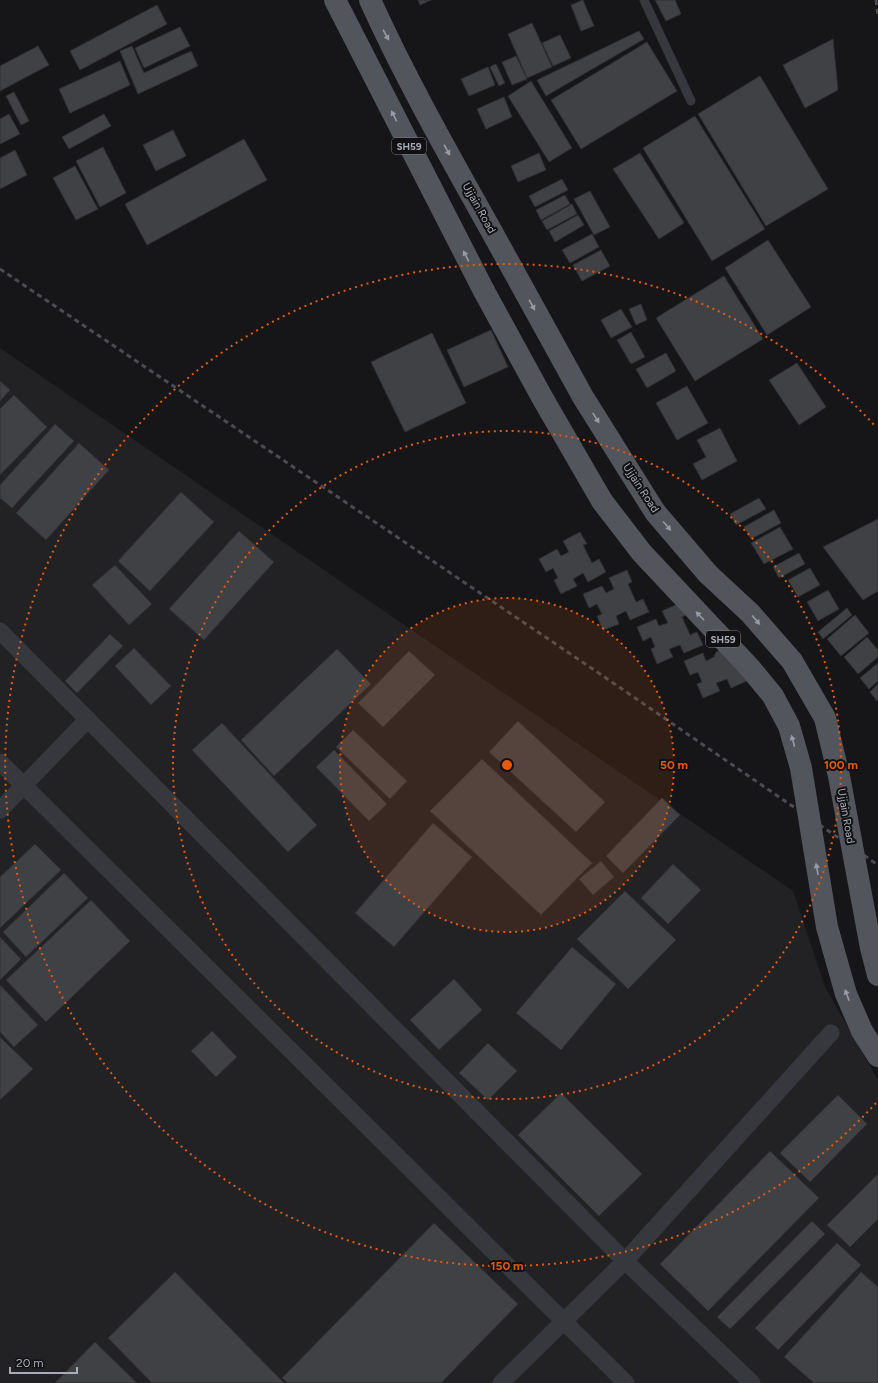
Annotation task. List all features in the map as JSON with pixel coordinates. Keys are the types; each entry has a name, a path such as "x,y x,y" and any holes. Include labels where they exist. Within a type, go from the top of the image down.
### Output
{"main road":[{"name":"SH59","path":"335,0 484,291 543,400 602,501 642,553 750,668 773,696 789,726 801,768 827,927 846,994 862,1031 878,1056"},
{"name":"Ujjain Road","path":"370,0 384,32 421,101 583,397 655,512 708,574 750,613 792,661 825,718 839,776 871,948 878,975"}],"street":[{"path":"0,631 625,1261 752,1383"},
{"path":"0,810 88,719"},
{"path":"0,762 626,1383"},
{"path":"501,1383 625,1261 831,1033"}],"lane":[{"path":"644,0 691,100"}],"shaded area":[{"path":"0,348 793,891 825,987 878,1080 878,1383 0,1383"}],"building":[{"path":"418,0 431,0 420,5"},
{"path":"583,0 594,26 581,31 571,5"},
{"path":"655,0 675,0 681,14 666,21"},
{"path":"157,5 167,24 80,70 70,51"},
{"path":"532,23 552,67 527,78 508,34"},
{"path":"180,27 190,46 144,68 135,48"},
{"path":"639,31 644,39 546,96 537,80"},
{"path":"560,35 571,58 553,66 542,43"},
{"path":"833,39 838,90 805,108 783,65"},
{"path":"647,42 677,91 581,149 551,100"},
{"path":"38,46 49,65 0,91 0,66"},
{"path":"132,46 144,73 191,51 198,66 138,94 120,51"},
{"path":"516,56 527,79 512,85 502,62"},
{"path":"120,61 130,85 70,113 59,89"},
{"path":"496,64 505,83 499,86 490,67"},
{"path":"488,67 495,85 469,96 461,79"},
{"path":"760,76 828,189 766,226 698,114"},
{"path":"531,81 572,148 549,162 508,96"},
{"path":"14,92 29,121 21,125 6,96"},
{"path":"504,97 512,117 486,129 477,109"},
{"path":"9,114 20,134 0,144 0,119"},
{"path":"104,114 111,126 69,149 62,137"},
{"path":"695,116 765,229 712,261 643,148"},
{"path":"173,130 186,156 156,171 143,145"},
{"path":"244,139 267,180 147,245 125,204"},
{"path":"103,147 126,193 100,207 76,161"},
{"path":"15,150 27,175 0,189 0,158"},
{"path":"539,153 546,170 518,182 511,166"},
{"path":"640,153 684,223 659,239 613,169"},
{"path":"75,166 98,209 76,220 53,178"},
{"path":"562,179 568,190 535,207 529,196"},
{"path":"590,191 610,227 594,235 574,199"},
{"path":"565,195 570,204 541,220 536,210"},
{"path":"572,204 577,214 547,230 542,221"},
{"path":"578,215 584,225 555,242 549,231"},
{"path":"592,234 599,247 570,263 562,250"},
{"path":"768,240 811,307 767,335 725,268"},
{"path":"601,250 610,266 582,281 573,265"},
{"path":"724,276 763,339 695,381 656,318"},
{"path":"641,304 647,320 636,325 629,309"},
{"path":"621,309 632,327 611,338 601,320"},
{"path":"491,330 508,367 464,387 447,350"},
{"path":"631,332 645,357 631,364 617,340"},
{"path":"432,333 466,403 405,432 371,362"},
{"path":"666,353 676,371 647,388 636,369"},
{"path":"797,363 826,407 799,425 769,380"},
{"path":"0,381 10,390 0,401"},
{"path":"687,386 708,423 677,440 656,403"},
{"path":"14,395 47,427 0,475 0,409"},
{"path":"55,424 74,441 12,508 0,498 0,485"},
{"path":"720,428 737,461 702,480 693,464 706,457 697,440"},
{"path":"79,443 109,470 46,540 16,513"},
{"path":"181,492 214,522 150,591 118,561"},
{"path":"759,498 766,509 736,525 730,514"},
{"path":"774,510 781,523 751,539 744,527"},
{"path":"878,519 878,591 863,600 823,547"},
{"path":"780,527 793,549 764,564 751,543"},
{"path":"239,531 274,562 204,640 169,609"},
{"path":"580,532 587,544 583,545 592,563 599,559 606,572 588,582 583,573 573,579 577,586 561,594 554,580 558,578 553,568 546,572 539,559 557,549 561,556 569,552 563,541"},
{"path":"799,553 805,564 779,578 773,567"},
{"path":"115,565 152,604 129,625 92,585"},
{"path":"810,568 820,585 798,597 788,580"},
{"path":"627,570 632,582 628,584 636,602 643,599 649,612 630,620 626,611 616,616 619,624 603,630 597,616 602,614 597,604 589,608 583,594 602,586 606,593 614,589 609,578"},
{"path":"828,590 839,609 818,621 807,602"},
{"path":"680,603 686,615 682,617 690,635 697,632 703,645 684,653 680,645 669,649 673,657 657,664 651,649 655,647 651,637 643,641 637,627 656,619 659,626 668,623 662,611"},
{"path":"847,608 852,615 823,639 818,632"},
{"path":"855,615 869,633 841,656 827,639"},
{"path":"110,634 123,646 77,693 65,681"},
{"path":"867,637 878,650 878,657 858,674 844,657"},
{"path":"134,648 171,686 151,705 115,666"},
{"path":"726,648 749,680 731,688 727,679 716,683 720,691 703,698 697,684 702,682 698,672 690,675 684,661 703,653 706,661 714,657 716,652"},
{"path":"337,649 371,684 274,776 241,740"},
{"path":"409,651 435,675 383,727 358,703"},
{"path":"878,663 878,681 869,689 860,678"},
{"path":"878,684 878,700 877,701 870,692"},
{"path":"518,721 605,802 576,832 489,752"},
{"path":"222,723 317,825 288,852 192,750"},
{"path":"353,730 407,781 390,799 336,747"},
{"path":"334,750 387,804 369,821 316,767"},
{"path":"482,759 592,863 541,915 430,811"},
{"path":"662,798 680,815 623,873 606,856"},
{"path":"433,823 472,857 394,947 355,913"},
{"path":"35,844 61,870 0,928 0,877"},
{"path":"601,861 614,877 593,895 579,879"},
{"path":"673,864 701,890 668,924 641,898"},
{"path":"64,873 88,898 26,957 3,932"},
{"path":"625,891 676,940 628,989 577,939"},
{"path":"91,900 130,941 46,1022 6,980"},
{"path":"0,937 21,959 0,980"},
{"path":"572,947 616,984 561,1050 516,1013"},
{"path":"454,979 482,1010 439,1050 410,1020"},
{"path":"0,985 38,1025 14,1047 0,1032"},
{"path":"212,1031 237,1057 216,1077 191,1051"},
{"path":"0,1037 33,1069 0,1100"},
{"path":"488,1043 517,1071 488,1100 459,1073"},
{"path":"561,1093 642,1174 599,1216 518,1135"},
{"path":"838,1095 867,1124 810,1182 780,1153"},
{"path":"770,1151 819,1198 708,1311 660,1264"},
{"path":"878,1174 878,1219 850,1247 827,1225"},
{"path":"812,1221 825,1234 730,1329 717,1317"},
{"path":"434,1223 518,1304 441,1383 288,1383 282,1378"},
{"path":"837,1243 861,1265 778,1350 755,1328"},
{"path":"175,1272 284,1383 152,1383 108,1338"},
{"path":"861,1272 878,1287 878,1383 814,1383 784,1357"},
{"path":"95,1342 137,1383 55,1383"}],"railway":[{"path":"876,0 878,17"},
{"path":"0,269 606,678 878,865"}]}
